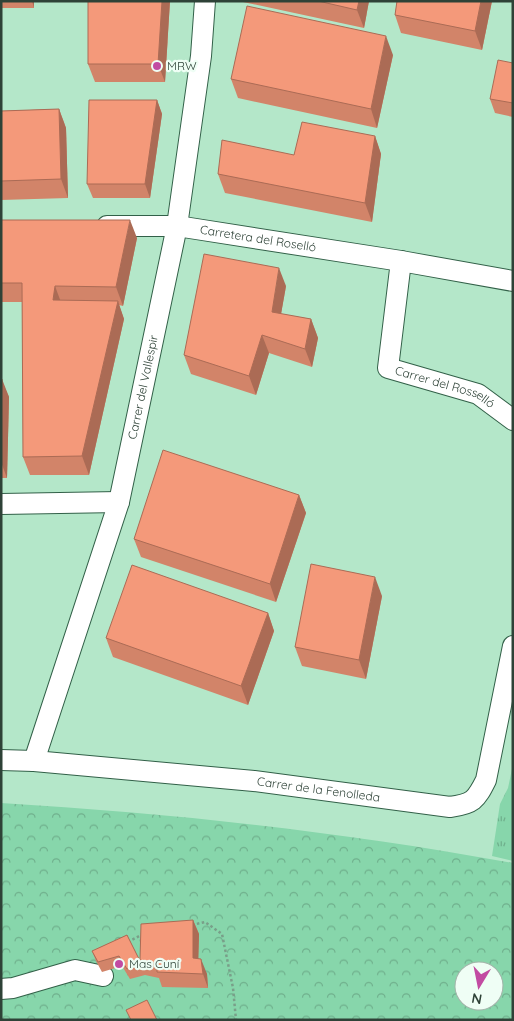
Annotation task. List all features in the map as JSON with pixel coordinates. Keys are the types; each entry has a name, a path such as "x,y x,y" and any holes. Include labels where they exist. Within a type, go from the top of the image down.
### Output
{"street":[{"name":"Carrer del Vallespir","path":"34,761 119,502 177,226 201,56 205,1"},
{"name":"Carretera del Roselló","path":"88,226 177,226 401,261 513,281"},
{"name":"Carrer del Rosselló","path":"401,261 388,368 478,394 513,420"},
{"path":"1,504 119,502"},
{"name":"Carrer de la Fenolleda","path":"1,760 34,761 254,781 450,807 466,805 478,796 486,780 513,646"},
{"path":"1,989 14,988 75,970 103,976"}],"path":[{"path":"188,925 205,922 222,934 233,988 236,1020"},
{"path":"123,944 148,931"}],"green space":[{"path":"513,764 513,861 492,856 500,804 508,788"},
{"path":"1,803 130,812 258,825 386,842 513,863 513,1020 1,1020"}],"building":[{"path":"88,1 162,1 158,64 88,64"},
{"path":"318,1 359,1 357,10"},
{"path":"397,1 481,1 475,31 395,15"},
{"path":"247,6 386,36 371,109 231,79"},
{"path":"498,60 513,63 513,103 490,99"},
{"path":"89,100 157,100 145,184 87,184"},
{"path":"59,109 61,179 1,181 1,111"},
{"path":"302,122 375,136 365,203 218,174 222,140 294,155"},
{"path":"1,220 130,220 116,287 55,286 53,300 118,301 82,456 23,457 22,283 1,283"},
{"path":"204,254 279,268 272,312 311,319 305,349 262,335 249,376 184,355"},
{"path":"1,379 2,379 1,414"},
{"path":"163,450 299,495 270,584 134,539"},
{"path":"311,564 375,577 359,660 295,647"},
{"path":"132,565 268,613 241,686 106,638"},
{"path":"193,920 193,958 201,959 203,974 157,972 157,964 140,960 141,924"},
{"path":"127,935 142,965 127,969 119,956 98,962 92,951"},
{"path":"147,1000 157,1020 131,1020 126,1010"}],"place":[{"name":"MRW","path":"157,66"},
{"name":"Mas Cuní","path":"119,964"}]}
